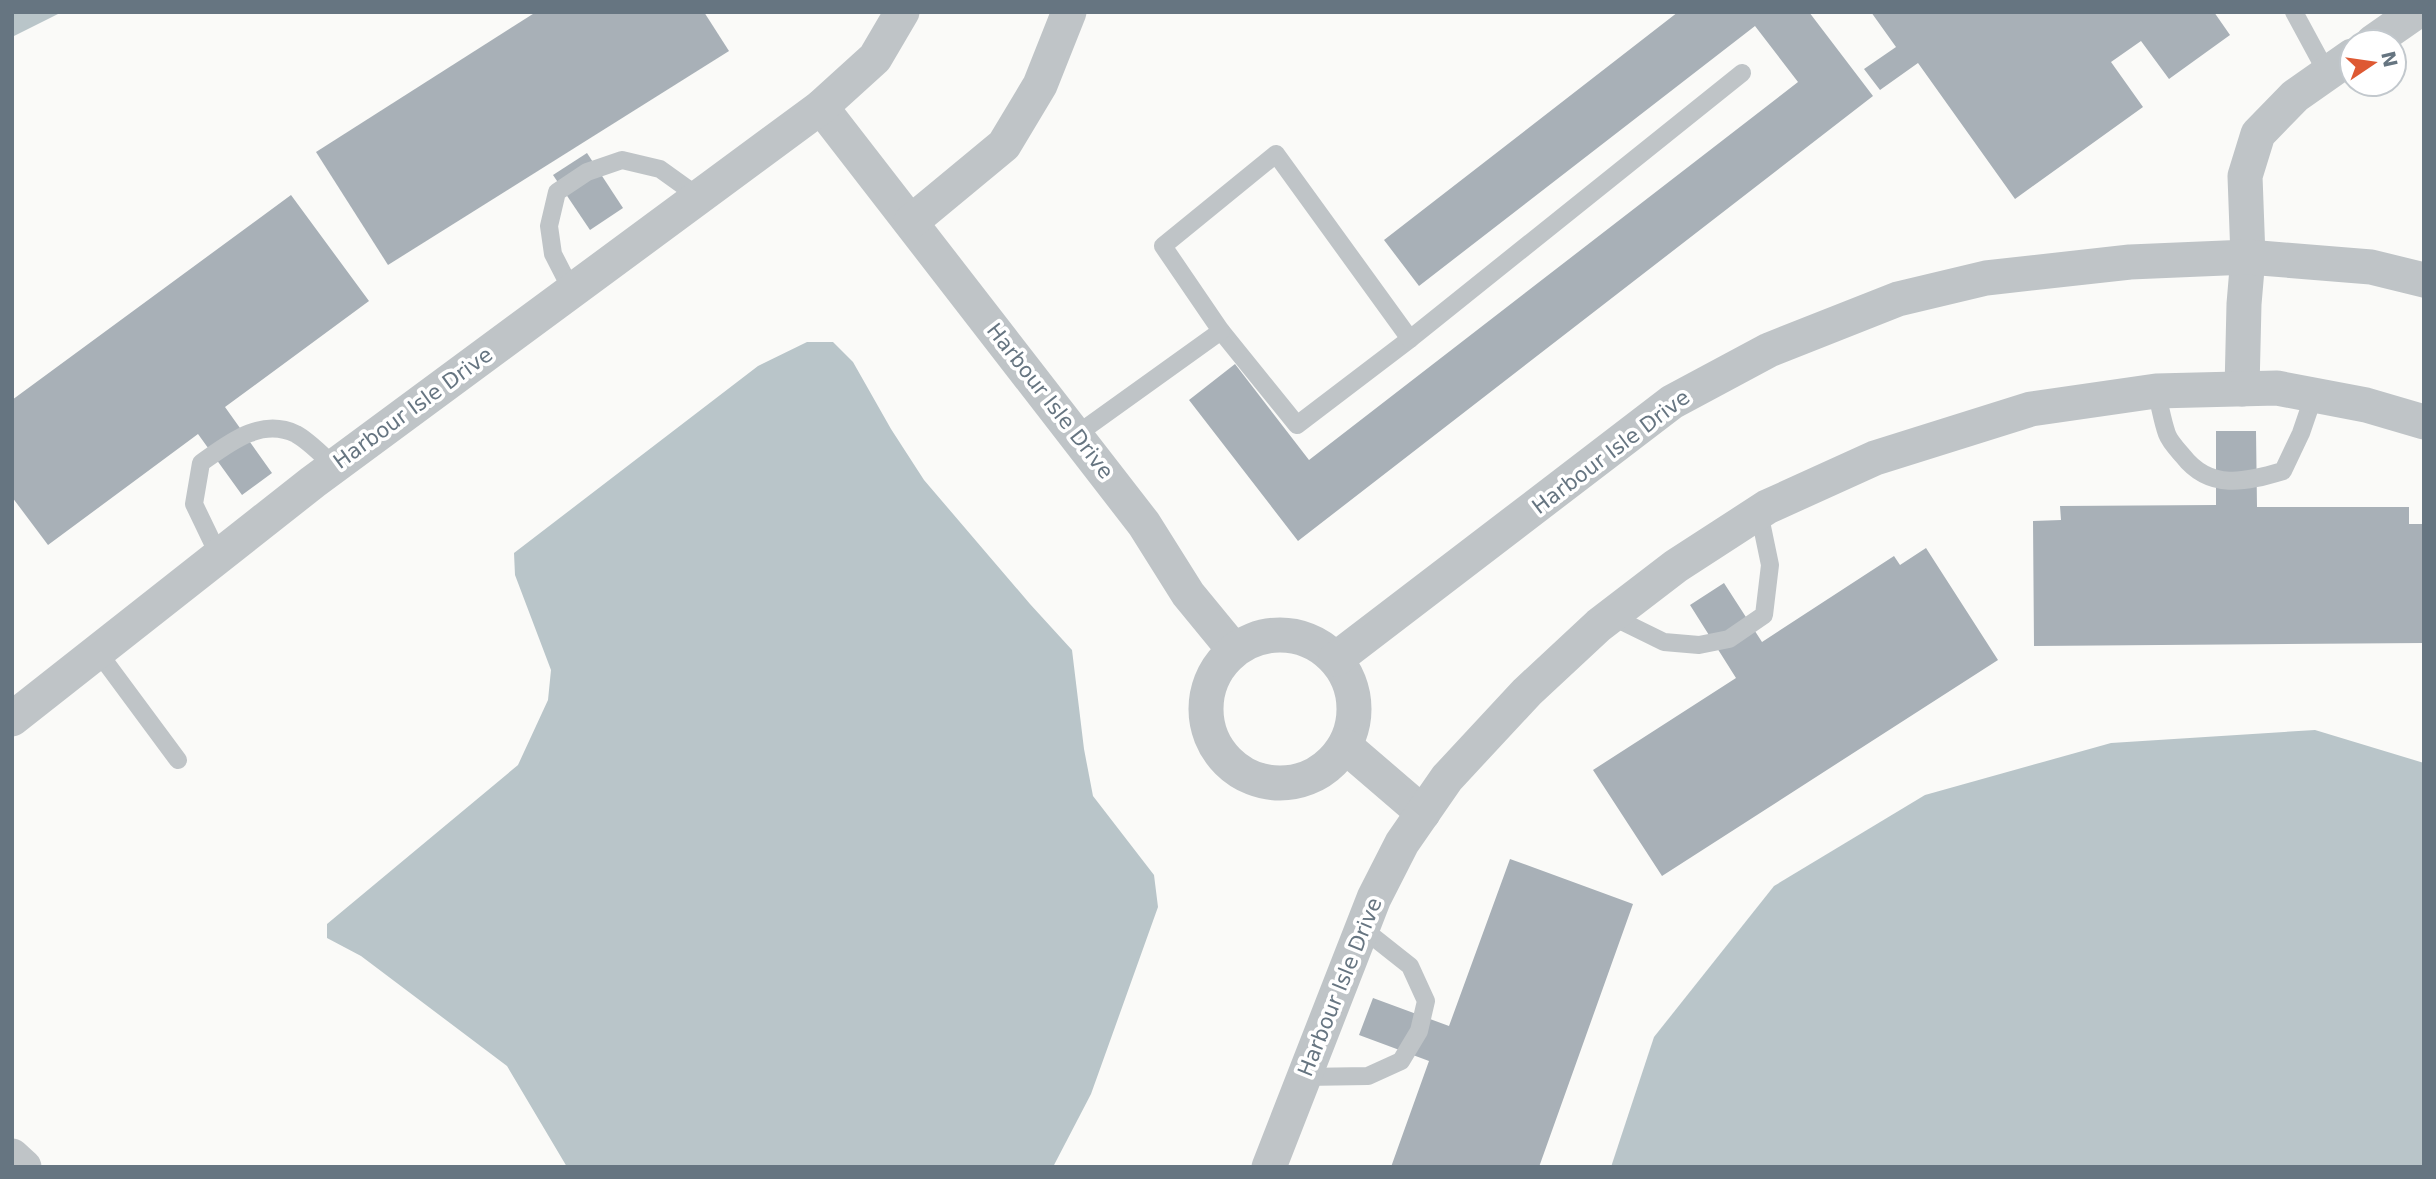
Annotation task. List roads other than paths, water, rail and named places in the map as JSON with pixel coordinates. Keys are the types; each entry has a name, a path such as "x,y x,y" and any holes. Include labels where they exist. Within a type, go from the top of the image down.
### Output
{"street":[{"name":"Harbour Isle Drive","path":"12,719 334,466 821,107 875,58 902,12"},
{"path":"911,222 1004,145 1040,85 1069,12"},
{"path":"2393,28 2416,12"},
{"path":"2242,388 2248,257 2245,176 2258,134 2295,96 2338,66"},
{"name":"Harbour Isle Drive","path":"821,107 1144,524 1188,594 1234,650"},
{"name":"Harbour Isle Drive","path":"1336,659 1672,402 1769,350 1898,299 1986,278 2130,262 2248,257 2371,267 2424,280"},
{"name":"Harbour Isle Drive","path":"1269,1167 1374,898 1402,843 1447,778 1527,692 1611,616 1676,566 1759,512 1875,458 2031,409 2156,391 2277,387 2366,405 2424,422"},
{"path":"1276,634 1298,637 1318,645 1336,659 1348,679 1354,702 1353,725 1345,746 1330,765 1310,778 1287,784 1263,783 1241,773 1223,757 1211,737 1205,713 1208,689 1218,667 1234,650 1254,639 1276,634"},
{"path":"1345,746 1423,813"},
{"path":"12,1156 24,1167"}],"lane":[{"path":"2294,12 2338,63"},
{"path":"1410,339 1276,154 1163,246 1222,331 1297,425 1410,339 1742,73"},
{"path":"572,291 553,254 549,226 557,192 587,172 622,160 660,169 699,197"},
{"path":"1076,435 1222,331"},
{"path":"2156,391 2168,437 2190,465 2204,475 2228,481 2252,480 2283,471 2301,433 2314,395"},
{"path":"219,556 194,504 201,463 233,440 266,427 296,434 334,466"},
{"path":"1611,616 1664,642 1699,645 1729,639 1764,615 1770,565 1759,512"},
{"path":"97,652 178,760"},
{"path":"1304,1077 1368,1076 1401,1061 1419,1031 1426,1001 1410,966 1362,928"}]}
